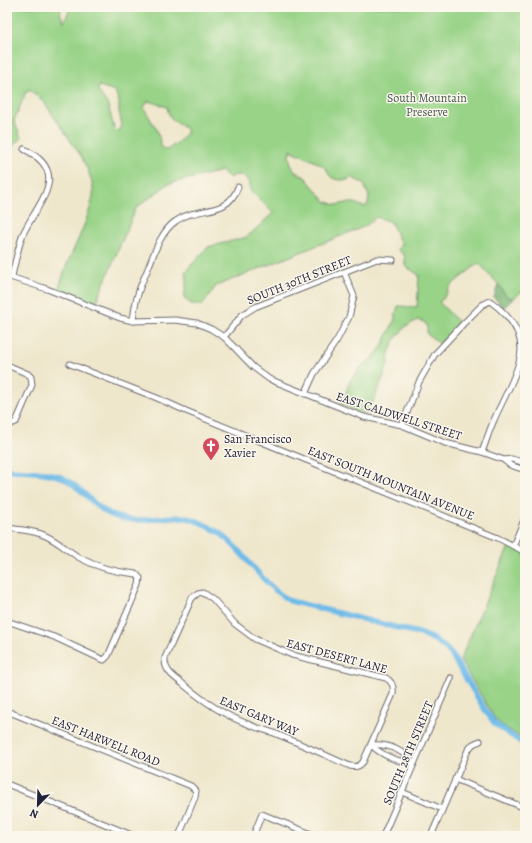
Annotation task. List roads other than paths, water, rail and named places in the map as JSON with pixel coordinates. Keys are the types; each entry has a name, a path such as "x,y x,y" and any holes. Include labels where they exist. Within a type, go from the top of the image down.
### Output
{"street":[{"path":"10,276 23,235 46,194 48,183 46,167 42,161 35,154 24,149"},
{"path":"133,321 138,293 160,239 166,231 176,221 186,216 228,203 234,197 238,187"},
{"name":"SOUTH 30TH STREET","path":"224,338 242,315 256,307 377,259 393,260"},
{"path":"305,394 314,374 337,340 349,317 354,296 344,272"},
{"name":"EAST CALDWELL STREET","path":"10,276 120,318 133,321 187,321 197,323 211,329 224,338 258,372 269,379 364,417 402,425 445,443 482,452 504,460 510,465 525,470"},
{"path":"402,425 419,382 435,354 468,319 490,301 511,321 519,337 521,349 519,361 493,421 482,452"},
{"name":"EAST SOUTH MOUNTAIN AVENUE","path":"70,364 157,398 498,538 525,552"},
{"path":"7,365 28,374 31,377 32,385 16,422 7,424"},
{"name":"EAST CALDWELL STREET","path":"504,460 512,459 525,463"},
{"path":"516,467 517,461"},
{"path":"513,546 525,518"},
{"path":"7,528 33,531 46,536 80,558 100,568 115,572 136,574 140,578 139,585 108,656 104,660 54,637 7,621"},
{"name":"EAST DESERT LANE","path":"165,664 166,658 189,603 192,598 198,593 202,592 207,594 235,624 255,639 292,655 390,680 393,684 393,694 371,745"},
{"name":"EAST GARY WAY","path":"165,664 166,669 174,677 205,703 223,714 248,725 273,733 350,766 358,767 363,762 371,745"},
{"name":"SOUTH 28TH STREET","path":"383,836 451,678"},
{"name":"EAST HARWELL ROAD","path":"7,711 191,786 196,791 196,797 179,836"},
{"path":"431,836 468,750 473,744 480,741"},
{"path":"371,745 380,744 395,749 408,757 414,763"},
{"path":"371,745 378,752 391,759 414,763"},
{"path":"391,759 395,749"},
{"path":"455,779 525,808"},
{"path":"7,784 134,836"},
{"path":"402,792 442,810"},
{"path":"253,836 262,814 316,836"}],"waterway":[{"path":"7,468 12,470 44,473 63,478 77,487 103,510 117,517 133,520 186,517 196,520 223,535 273,589 290,601 422,634 434,640 445,647 451,654 495,724 525,745"}],"place":[{"name":"San Francisco Xavier","path":"211,461"}],"park label":[{"name":"South Mountain Preserve","path":"427,105"}]}
